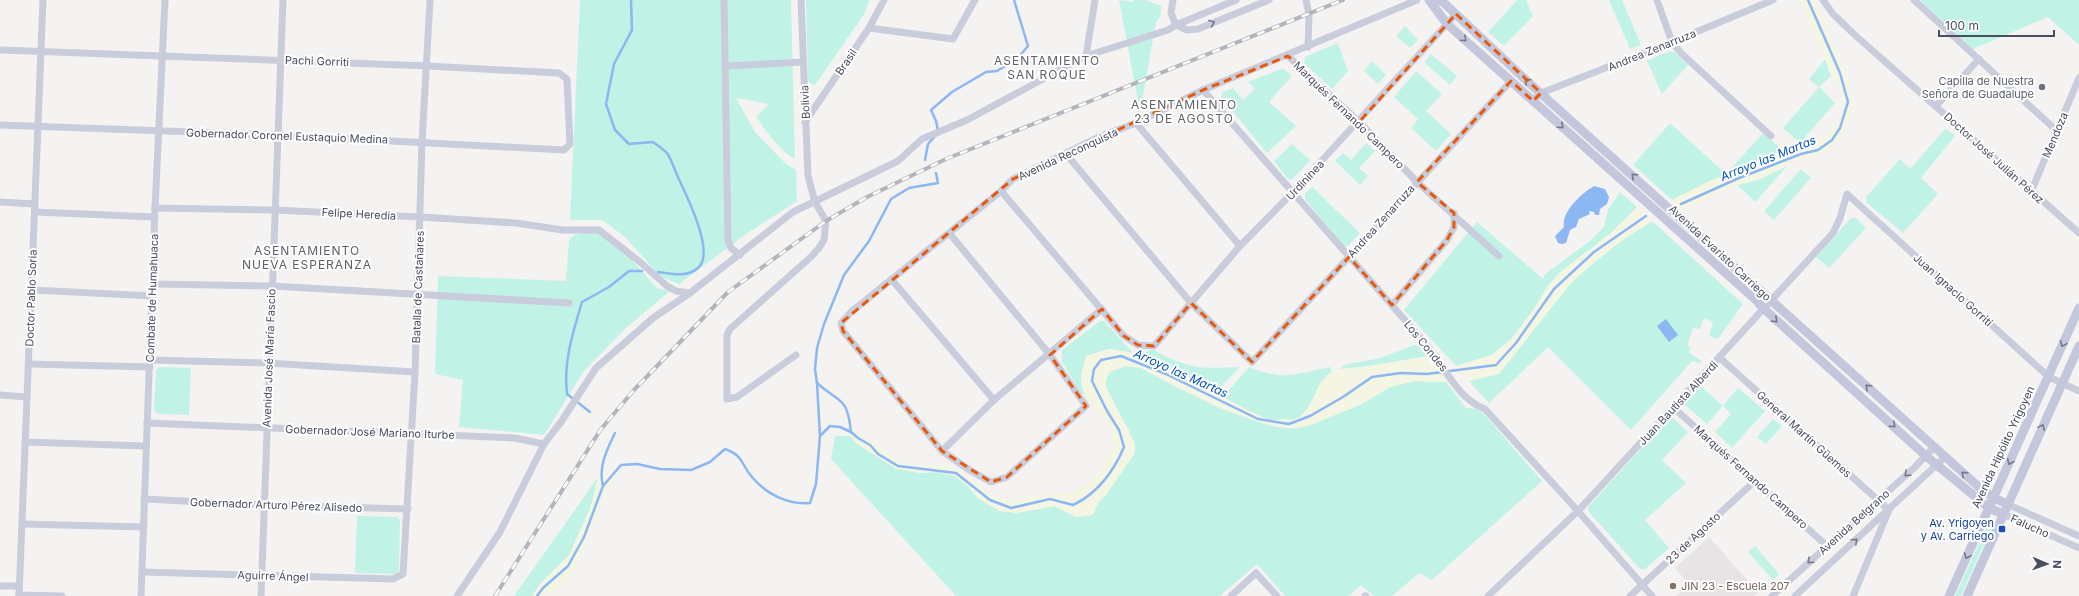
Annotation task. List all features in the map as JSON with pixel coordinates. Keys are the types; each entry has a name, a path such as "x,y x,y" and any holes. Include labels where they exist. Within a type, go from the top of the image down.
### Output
{"street":[{"name":"Doctor Pablo Soria","path":"19,595 43,0"},
{"name":"Combate de Humahuaca","path":"141,596 155,208 165,0"},
{"name":"Avenida José María Fascio","path":"261,596 268,363 278,135 282,0"},
{"name":"Batalla de Castañares","path":"403,574 415,372 422,142 428,66 430,0"},
{"path":"724,0 728,240 731,248 740,255"},
{"name":"Bolivia","path":"796,355 737,397 727,399 727,335 730,329 819,248 824,240 826,221 815,202 808,176 801,0"},
{"name":"Brasil","path":"806,122 869,28 884,0"},
{"path":"869,28 954,39 976,0"},
{"path":"1086,56 1095,0"},
{"path":"1173,0 1171,13 1176,25 1187,30 1198,29 1269,0"},
{"path":"457,596 500,532 544,444 561,422 596,368 653,318 690,293 793,212 898,161 922,139 967,120 1086,56 1168,30 1176,25 1236,0"},
{"path":"1306,0 1309,15 1308,47"},
{"name":"Avenida Reconquista","path":"942,451 843,331 841,323 851,312 950,234 1013,179 1099,137 1136,123 1203,90 1288,56 1416,0"},
{"name":"Avenida Evaristo Carriego","path":"1429,0 1447,24 1757,301 1926,456 1989,508 2003,514"},
{"name":"Avenida Evaristo Carriego","path":"1438,0 1456,14 1541,93 1945,457 1994,498 2007,504"},
{"path":"1657,0 1672,42 1681,53 1771,136"},
{"name":"Andrea Zenarruza","path":"1533,101 1541,93 1672,42 1773,0"},
{"name":"Doctor José Julián Pérez","path":"1823,0 1833,14 1856,36 2079,233"},
{"path":"1914,0 2057,131"},
{"name":"Urdininea","path":"1102,309 1124,336 1138,345 1154,346 1240,246 1293,192 1456,14"},
{"name":"Pachi Gorriti","path":"0,50 162,55 559,73 567,79 570,144"},
{"name":"Marqués Fernando Campero","path":"1288,56 1358,122 1417,182 1454,213 1499,256"},
{"path":"1936,106 1979,59"},
{"path":"728,66 803,62"},
{"name":"Mendoza","path":"2031,192 2079,79"},
{"name":"Andrea Zenarruza","path":"1191,303 1252,362 1511,81"},
{"name":"Los Condes","path":"1203,90 1429,347 1466,398 1476,406 1485,409 1578,511 1652,596"},
{"path":"1136,123 1240,246"},
{"name":"Gobernador Coronel Eustaquio Medina","path":"0,125 159,132 278,135 564,150 570,144"},
{"path":"1066,154 1191,303"},
{"path":"950,234 1050,355 1086,406 1007,477 991,482 971,471 942,451 994,400 1050,355 1102,309 1001,191"},
{"name":"Juan Bautista Alberdi","path":"1488,596 1578,511 1720,358 1771,299 1833,233 1840,218 1847,194"},
{"name":"Juan Ignacio Gorriti","path":"1847,194 2049,377 2079,391"},
{"path":"0,202 35,208 155,217"},
{"name":"Felipe Heredia","path":"155,208 275,210 420,217 516,223 564,230 599,230 604,232 667,286 676,291 690,293"},
{"path":"1392,305 1447,240 1454,227 1454,213"},
{"path":"892,280 994,400"},
{"path":"153,284 272,286 569,303"},
{"path":"32,290 153,296"},
{"name":"Avenida Hipólito Yrigoyen","path":"1949,596 2079,308"},
{"path":"1968,596 2007,504 2079,346"},
{"name":"General Martín Güemes","path":"1720,358 1877,501 1889,510"},
{"path":"28,364 268,363 415,372"},
{"path":"0,395 27,397"},
{"name":"Marqués Fernando Campero","path":"1674,408 1828,546"},
{"name":"Gobernador José Mariano Iturbe","path":"147,423 515,438 544,444"},
{"path":"25,442 146,446"},
{"name":"Avenida Belgrano","path":"1772,596 1926,456 1934,447"},
{"name":"Avenida Belgrano","path":"1795,596 1945,457"},
{"name":"23 de Agosto","path":"1630,596 1756,480"},
{"name":"Gobernador Arturo Pérez Alisedo","path":"144,499 263,505 408,509"},
{"name":"Falucho","path":"2007,504 2079,536"},
{"path":"1853,596 1889,510"},
{"name":"Falucho","path":"2003,514 2079,548"},
{"path":"22,524 144,527"},
{"name":"Aguirre Ángel","path":"142,572 393,579 403,574"},
{"path":"1231,596 1256,573 1277,596"},
{"path":"0,586 19,586"},
{"path":"19,595 62,596"}],"highlighted area":[{"path":"1456,14 1541,93 1533,101 1511,81 1417,182 1454,213 1454,227 1447,240 1392,305 1349,257 1252,362 1191,303 1154,346 1138,345 1124,336 1102,309 1050,355 1086,406 1007,477 991,482 942,451 843,331 841,323 1013,179 1203,90 1288,56 1359,122"}],"shaded area":[{"path":"1709,537 1758,592 1754,596 1676,596 1689,584 1675,568"}],"green space":[{"path":"580,0 791,0 795,159 778,146 756,117 769,104 736,98 755,132 785,163 796,170 797,201 746,234 679,284 661,277 625,237 602,220 570,220"},
{"path":"806,0 870,0 863,16 815,85 808,81"},
{"path":"1119,0 1134,2 1134,0 1145,0 1162,6 1160,17 1156,22 1140,112"},
{"path":"1517,0 1526,0 1533,16 1504,46 1488,32"},
{"path":"1609,0 1622,0 1641,45 1630,49"},
{"path":"1920,0 2079,0 2079,45 2048,17 1973,49"},
{"path":"1405,26 1418,40 1410,48 1396,36"},
{"path":"1338,43 1348,71 1332,89 1304,63 1305,57"},
{"path":"1669,51 1674,52 1688,65 1662,94 1647,61"},
{"path":"1431,54 1457,76 1450,85 1424,62"},
{"path":"1825,59 1831,76 1819,87 1809,79"},
{"path":"1372,61 1386,75 1378,84 1364,71"},
{"path":"1284,69 1292,76 1269,102 1296,126 1267,153 1221,97 1223,92 1233,88 1243,100 1255,89 1248,82"},
{"path":"1416,71 1442,94 1426,111 1451,134 1436,151 1411,128 1418,119 1394,97"},
{"path":"1819,87 1835,103 1800,143 1783,128"},
{"path":"1670,123 1726,174 1763,133 1782,150 1672,200 1633,165"},
{"path":"1946,128 1955,136 1921,178 1938,194 1903,233 1866,202 1866,197 1900,159 1910,169"},
{"path":"1366,143 1375,151 1359,168 1368,176 1360,185 1335,161 1343,153 1351,160"},
{"path":"1292,144 1310,160 1293,179 1288,179 1274,161"},
{"path":"1787,166 1755,202 1737,185 1758,180"},
{"path":"1801,169 1811,178 1774,220 1764,211"},
{"path":"1312,187 1360,233 1348,246 1343,246 1305,199 1305,194"},
{"path":"1620,192 1637,207 1612,232 1547,287 1534,309 1513,338 1492,355 1456,366 1404,310 1477,222 1543,279 1545,274 1591,240 1604,227 1608,210"},
{"path":"1851,218 1856,218 1866,228 1829,268 1816,257"},
{"path":"1652,221 1743,304 1718,339 1709,336 1713,322 1704,318 1700,329 1693,328 1687,345 1691,347 1689,353 1702,361 1700,363 1692,361 1631,430 1548,347 1489,403 1469,381 1499,374 1570,284 1621,241"},
{"path":"599,230 622,249 657,288 670,291 626,328 584,371 544,435 459,427 463,380 435,374 438,276 566,281 569,240 574,235"},
{"path":"1100,321 1104,321 1133,353 1109,349 1087,356 1082,375 1086,395 1081,393 1062,362 1062,350"},
{"path":"1414,345 1425,348 1429,356 1363,367 1339,369 1344,365 1380,358"},
{"path":"1152,349 1175,361 1194,366 1214,368 1240,367 1215,393 1184,375 1140,357"},
{"path":"1125,366 1141,368 1176,387 1233,413 1268,425 1284,428 1300,428 1315,423 1362,404 1390,387 1414,381 1446,382 1466,408 1477,409 1484,414 1542,481 1432,580 1419,573 1392,596 1374,596 1361,585 1349,596 1285,596 1257,564 1220,596 956,596 831,459 835,436 850,436 856,443 897,469 921,473 937,472 955,476 968,486 979,499 1000,511 1016,513 1055,506 1076,517 1092,515 1099,501 1105,496 1127,463 1129,430 1120,417 1106,387 1106,379 1110,372"},
{"path":"159,367 191,368 189,415 158,414 154,410 156,370"},
{"path":"1249,367 1262,372 1282,375 1299,374 1331,367 1331,372 1321,384 1309,406 1300,417 1294,420 1269,420 1222,398"},
{"path":"1698,384 1723,406 1707,424 1684,404"},
{"path":"1738,388 1765,411 1732,448 1715,432 1731,414 1723,406"},
{"path":"1669,418 1673,418 1688,432 1662,460 1686,483 1645,520 1669,548 1645,569 1640,569 1589,512 1588,507"},
{"path":"1773,419 1782,426 1766,444 1757,437"},
{"path":"598,477 587,518 579,538 569,555 532,596 514,596"},
{"path":"357,516 397,517 400,520 399,571 396,574 355,573"},
{"path":"1989,522 1993,524 1961,596 1955,596"},
{"path":"1755,546 1779,574 1773,580 1748,552"}],"sand":[{"path":"1800,0 1815,0 1849,81 1853,114 1838,142 1830,149 1813,156 1796,160 1758,180 1737,185 1682,211 1672,200 1720,177 1796,150 1829,131 1839,119 1843,98 1837,80 1818,45"},
{"path":"1637,207 1652,221 1621,241 1570,284 1499,374 1469,381 1456,366 1492,355 1512,338 1534,309 1547,287 1560,272 1612,232"},
{"path":"1109,349 1133,353 1152,364 1184,375 1249,411 1269,420 1292,420 1300,417 1310,405 1320,383 1331,372 1339,369 1363,367 1429,356 1446,382 1414,381 1390,387 1362,404 1308,426 1292,428 1268,425 1217,407 1141,368 1125,366 1110,372 1106,379 1106,387 1132,437 1135,445 1135,453 1105,496 1099,501 1092,515 1076,517 1055,506 1016,513 1000,511 979,499 968,486 955,476 937,472 921,473 897,469 856,443 850,436 853,427 858,433 874,442 898,462 909,466 943,466 955,469 968,476 991,494 1002,499 1017,500 1040,494 1066,492 1079,488 1096,475 1104,463 1110,448 1111,436 1108,427 1103,418 1089,402 1084,392 1081,380 1086,356"},
{"path":"603,470 614,481 607,489 573,574 565,583 550,593 532,596 539,585 569,555 591,506 598,477"}],"water":[{"path":"1594,186 1605,189 1609,197 1607,204 1600,209 1599,215 1595,215 1594,212 1589,211 1590,214 1579,219 1576,227 1570,230 1566,243 1558,243 1555,236 1564,227 1564,221 1569,209 1578,198"},
{"path":"1666,319 1678,335 1669,342 1657,326"}],"waterway":[{"path":"631,0 632,30 614,64 606,104 615,130 629,144 653,142 667,153 697,221 703,248 703,259 699,267 690,273 668,274 658,272"},
{"path":"938,131 936,121 931,110 952,92 986,72 997,71 1017,59 1028,46 1014,0"},
{"name":"Arroyo las Martas","path":"1681,204 1739,178 1801,154 1818,150 1832,140 1840,128 1848,102 1840,73 1808,0"},
{"path":"925,160 928,144 936,135"},
{"path":"851,432 845,406 817,383 815,369 817,348 824,324 844,275 869,241 891,199 909,188 938,183 936,173"},
{"name":"Arroyo las Martas","path":"537,596 543,588 568,566 584,537 603,486 621,465 637,464 660,469 691,470 710,462 725,449 739,457 748,472 764,489 786,500 810,503 816,484 820,436 830,426 840,427 851,432 870,445 878,454 898,466 956,473 990,500 1011,508 1050,499 1073,505 1090,495 1104,481 1115,465 1124,447 1119,430 1107,411 1092,381 1094,369 1101,360 1121,356 1166,374 1258,419 1289,424 1310,416 1343,397 1372,377 1401,373 1427,374 1496,365 1516,343 1554,289 1594,252 1646,216"},
{"path":"590,412 567,394 566,382 566,371 570,348 582,302 609,287 629,271 642,271"},
{"path":"817,383 820,436"},
{"path":"603,486 602,465 615,433"}],"railway":[{"path":"495,596 601,429 634,390 728,292 826,221 867,197 946,159 1343,0"}],"place":[{"name":"Capilla de Nuestra Señora de Guadalupe","path":"2042,87"},
{"name":"Av. Yrigoyen y Av. Carriego","path":"2002,529"},
{"name":"JIN 23 - Escuela 207","path":"1673,586"}],"district":[{"name":"ASENTAMIENTO SAN ROQUE","path":"1047,67"},
{"name":"ASENTAMIENTO 23 DE AGOSTO","path":"1184,111"},
{"name":"ASENTAMIENTO NUEVA ESPERANZA","path":"307,257"}]}
